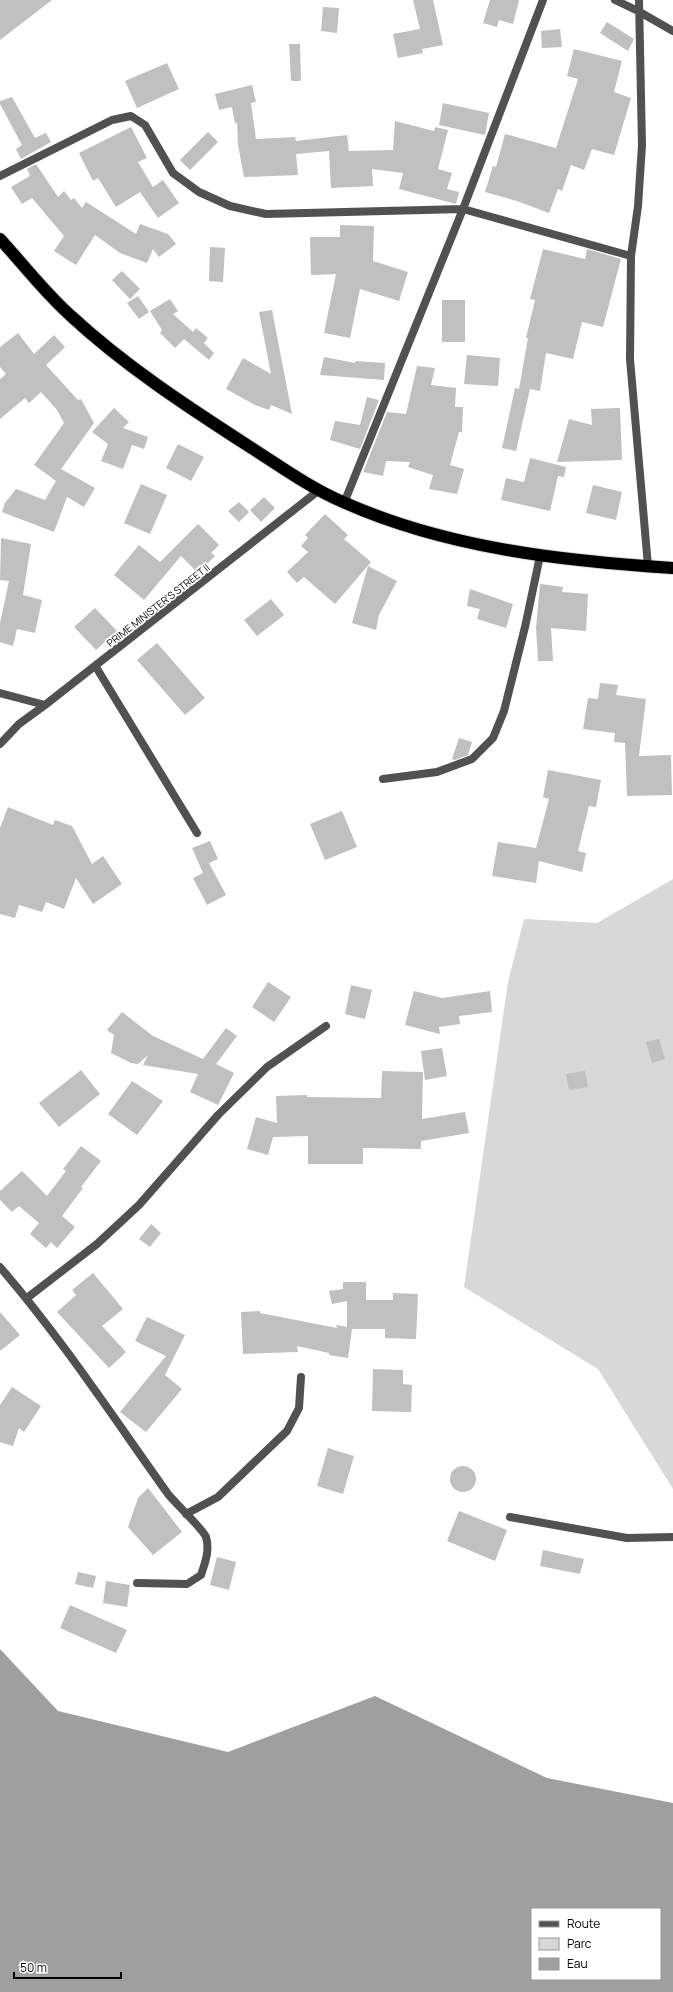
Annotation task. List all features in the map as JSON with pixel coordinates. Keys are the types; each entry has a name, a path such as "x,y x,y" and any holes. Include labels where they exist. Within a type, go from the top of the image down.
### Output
{"highway":[{"path":"0,239 70,315 133,367 218,427 318,491 344,503 398,523 456,540 540,556 673,568"}],"street":[{"path":"344,503 463,210 543,0"},
{"path":"615,0 673,31"},
{"path":"639,0 638,11 642,145 638,206 631,256 630,359 648,566"},
{"path":"0,176 112,120 131,116 145,125 173,174 199,192 230,206 266,214 463,210 631,256"},
{"name":"PRIME MINISTER'S STREET II","path":"0,744 19,724 96,667 318,491"},
{"path":"382,779 437,772 472,759 493,738 504,711 525,627 540,556"},
{"path":"96,667 197,833"},
{"path":"0,693 45,705"},
{"path":"27,1298 97,1244 139,1205 218,1115 267,1067 326,1026"},
{"path":"0,1267 27,1298 85,1374 169,1495 206,1536 208,1554 201,1576 187,1584 137,1583"},
{"path":"186,1514 218,1497 287,1431 299,1408 301,1377"},
{"path":"510,1517 627,1538 673,1537"}],"green space":[{"path":"673,879 673,1489 598,1369 464,1287 508,982 524,919 597,923"}],"water":[{"path":"0,1649 58,1711 228,1752 375,1696 547,1778 673,1803 673,1992 0,1992"}],"building":[{"path":"0,0 52,0 0,40"},
{"path":"413,0 433,0 443,45 422,49 423,53 398,58 393,34 420,29"},
{"path":"490,0 519,0 513,24 499,20 497,27 483,23"},
{"path":"323,7 339,8 337,33 321,31"},
{"path":"607,22 634,39 628,51 600,33"},
{"path":"560,29 562,47 542,48 541,31"},
{"path":"289,44 300,44 301,81 291,81"},
{"path":"574,49 622,61 614,92 631,98 614,155 592,149 584,170 571,165 562,191 558,189 549,213 517,201 485,192 493,166 496,167 505,134 556,148 578,79 567,76"},
{"path":"167,63 179,89 137,108 125,81"},
{"path":"252,85 256,102 251,103 256,139 295,137 296,141 347,135 349,151 393,150 395,121 434,131 435,127 448,130 438,169 452,173 447,189 459,192 456,204 399,189 403,173 372,169 373,186 331,188 329,151 296,154 298,175 244,177 238,145 237,122 235,124 232,107 219,110 215,94"},
{"path":"12,97 35,138 46,133 51,142 21,159 16,149 22,145 0,104 0,101"},
{"path":"443,103 489,113 485,135 439,125"},
{"path":"131,127 147,158 138,162 153,187 163,180 179,203 158,218 140,192 116,207 98,178 93,181 79,153"},
{"path":"208,132 218,142 190,170 180,160"},
{"path":"36,164 58,197 64,191 71,200 74,198 82,208 86,202 136,234 140,224 168,234 176,244 159,257 153,249 147,263 120,253 95,235 76,265 54,251 64,236 32,198 22,204 11,187 30,176 27,169"},
{"path":"340,225 374,226 373,261 408,272 399,301 360,289 350,338 324,333 336,274 311,275 310,237 340,237"},
{"path":"210,247 225,248 223,282 209,281"},
{"path":"543,249 585,259 587,249 621,259 603,327 582,322 573,359 546,353 540,391 530,389 516,451 502,448 515,388 519,389 528,338 526,338 535,300 530,299"},
{"path":"122,271 140,289 130,299 112,280"},
{"path":"138,296 149,312 139,319 127,303"},
{"path":"170,299 178,311 173,314 193,332 196,328 208,338 204,343 214,353 209,360 184,339 175,348 160,333 162,330 150,311"},
{"path":"442,300 465,300 465,342 442,342"},
{"path":"272,310 292,414 271,405 269,410 255,405 226,389 243,358 271,374 259,312"},
{"path":"18,333 34,354 54,335 65,347 46,365 78,400 81,399 94,423 61,469 95,488 84,507 67,497 54,532 2,512 5,503 16,489 45,500 56,481 34,465 64,423 57,410 41,392 29,403 25,398 0,419 0,379 6,374 0,367 0,347"},
{"path":"467,355 500,358 498,386 464,384"},
{"path":"324,357 355,363 355,361 385,363 384,380 320,375"},
{"path":"417,366 435,368 431,385 456,388 455,407 463,407 462,432 459,432 450,465 464,469 457,494 429,489 433,475 408,467 410,462 386,461 383,476 363,472 387,412 406,414"},
{"path":"367,397 379,400 360,449 330,440 335,421 360,425"},
{"path":"114,408 129,422 123,428 148,437 144,449 132,445 123,469 101,461 108,444 92,432"},
{"path":"620,408 622,460 557,462 569,419 592,425 591,409"},
{"path":"178,444 204,457 191,481 166,468"},
{"path":"530,458 566,467 564,477 558,476 550,511 501,500 506,478 524,482"},
{"path":"141,484 167,495 150,534 124,523"},
{"path":"593,485 622,492 616,520 586,513"},
{"path":"264,497 275,508 261,522 250,510"},
{"path":"239,502 249,512 239,522 228,511"},
{"path":"325,514 348,535 344,539 371,562 335,604 304,577 297,583 287,572 308,552 301,546 308,538 305,535"},
{"path":"198,524 219,545 211,553 215,556 203,568 200,565 195,570 181,556 144,600 114,575 139,545 160,562"},
{"path":"1,538 31,544 23,595 42,600 35,633 17,629 13,646 0,642 0,623 9,581 0,580"},
{"path":"368,566 397,581 379,615 376,630 352,623"},
{"path":"540,584 563,587 562,592 588,594 586,631 551,628 553,661 538,661 536,628"},
{"path":"470,589 513,604 506,628 477,619 480,609 467,606"},
{"path":"271,599 284,615 257,636 244,620"},
{"path":"95,608 117,631 96,650 74,627"},
{"path":"157,643 205,698 185,715 137,660"},
{"path":"600,683 618,685 616,695 646,699 639,756 671,755 672,795 627,796 625,743 614,742 615,733 583,729 588,698 598,699"},
{"path":"459,738 472,742 468,755 455,760 452,759"},
{"path":"548,770 601,780 596,807 589,806 578,851 586,853 582,872 539,861 536,883 492,876 498,842 536,848 549,799 543,797"},
{"path":"8,807 53,825 55,820 72,826 92,864 103,856 122,884 93,904 76,878 64,909 46,902 42,912 19,905 15,918 0,914 0,828"},
{"path":"342,811 357,847 325,860 310,824"},
{"path":"210,841 218,859 209,863 226,895 207,905 193,878 203,873 192,848"},
{"path":"268,982 291,997 274,1022 252,1007"},
{"path":"351,985 372,990 365,1019 345,1014"},
{"path":"414,991 442,998 490,991 492,1012 459,1016 460,1024 439,1027 440,1034 405,1025"},
{"path":"122,1012 153,1036 203,1059 226,1028 237,1036 216,1064 234,1073 218,1105 190,1092 198,1074 143,1065 148,1055 138,1064 131,1063 111,1053 114,1035 107,1030"},
{"path":"659,1039 665,1059 652,1063 646,1042"},
{"path":"442,1048 447,1076 425,1080 421,1051"},
{"path":"81,1070 100,1094 59,1127 39,1103"},
{"path":"382,1071 423,1072 422,1119 465,1112 469,1133 421,1141 421,1149 363,1148 363,1164 308,1164 308,1136 273,1137 268,1155 247,1149 256,1117 277,1123 276,1096 307,1095 307,1097 381,1098"},
{"path":"585,1071 588,1087 569,1090 566,1074"},
{"path":"132,1081 163,1101 137,1135 108,1114"},
{"path":"81,1146 101,1161 81,1187 83,1188 62,1216 75,1227 57,1248 51,1242 46,1248 30,1234 39,1223 19,1206 12,1212 0,1200 0,1191 22,1171 47,1196 66,1171 63,1169"},
{"path":"151,1224 161,1233 150,1247 139,1239"},
{"path":"93,1273 123,1309 102,1326 126,1352 109,1368 57,1312 76,1295 72,1290"},
{"path":"343,1282 366,1282 366,1300 393,1300 393,1293 418,1294 416,1339 385,1338 385,1329 352,1329 348,1358 329,1355 329,1353 297,1346 298,1352 243,1354 241,1312 260,1311 260,1313 337,1328 336,1325 347,1327 347,1301 332,1304 329,1291 343,1289"},
{"path":"0,1312 20,1335 0,1351"},
{"path":"147,1317 185,1335 165,1375 182,1389 146,1432 120,1412 166,1356 135,1341"},
{"path":"373,1369 403,1370 403,1384 412,1385 411,1412 372,1411"},
{"path":"12,1387 41,1406 24,1432 19,1428 13,1446 0,1442 0,1405"},
{"path":"328,1448 354,1456 343,1494 317,1486"},
{"path":"463,1466 472,1470 476,1479 472,1488 463,1492 454,1488 450,1479 454,1470"},
{"path":"148,1488 182,1532 153,1555 128,1527 138,1498"},
{"path":"459,1511 507,1530 495,1561 447,1541"},
{"path":"543,1550 584,1559 580,1574 540,1566"},
{"path":"217,1557 236,1562 229,1590 210,1585"},
{"path":"78,1572 96,1576 93,1588 75,1584"},
{"path":"106,1581 130,1585 127,1607 103,1603"},
{"path":"70,1605 127,1630 116,1653 60,1628"}]}
